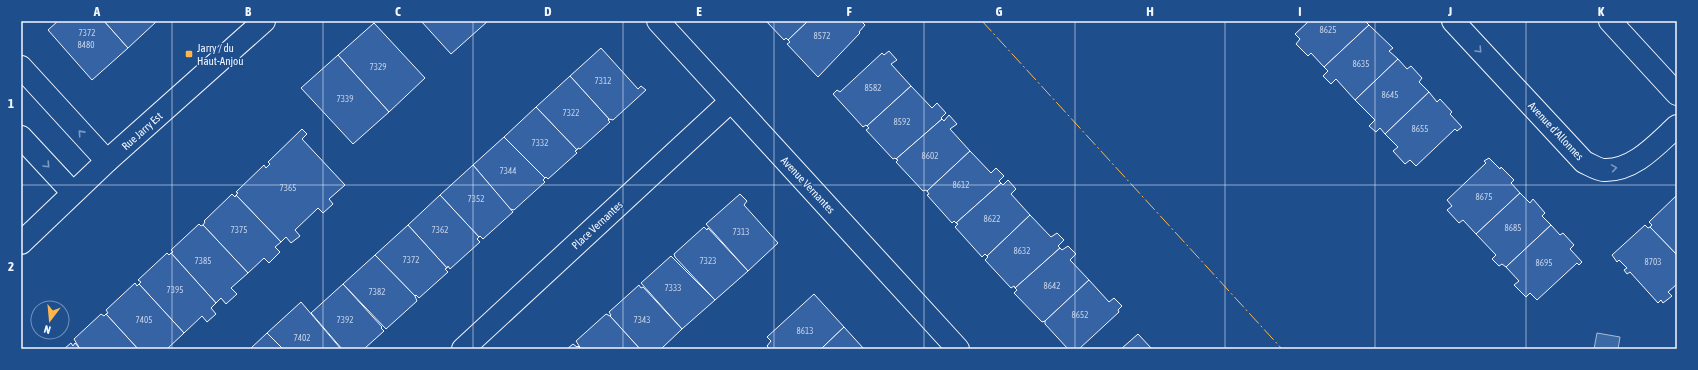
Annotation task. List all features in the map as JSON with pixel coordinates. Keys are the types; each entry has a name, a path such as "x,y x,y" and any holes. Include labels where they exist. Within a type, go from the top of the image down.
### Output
{"street":[{"name":"Rue Jarry Est","path":"21,243 107,161 264,21"},
{"name":"Avenue Vernantes","path":"658,21 958,349"},
{"name":"Avenue d'Allonnes","path":"1453,21 1584,162 1603,170 1623,167 1642,157 1677,126"},
{"path":"1610,21 1677,94"},
{"path":"21,67 107,161"},
{"name":"Place Vernantes","path":"463,349 731,102"},
{"path":"21,137 73,193"}],"water":[{"path":"1597,333 1620,337 1618,349 1594,349"}],"building":[{"path":"58,21 104,21 128,48 92,80 48,30"},
{"path":"104,21 157,21 128,48"},
{"path":"421,21 488,21 451,54"},
{"path":"766,21 808,21 788,40 786,38 784,40"},
{"path":"808,21 861,21 865,25 859,32 860,33 818,77 787,44 790,42 788,40"},
{"path":"1309,21 1365,21 1369,25 1324,67 1311,53 1308,56 1296,44 1300,39 1295,34"},
{"path":"374,23 425,78 389,112 338,55"},
{"path":"1369,25 1393,48 1389,51 1398,59 1355,100 1336,79 1331,84 1323,76 1328,71 1324,67"},
{"path":"601,48 638,89 641,86 646,90 613,120 609,119 570,76"},
{"path":"889,51 897,60 891,64 911,86 867,126 866,125 863,127 833,94 837,90 840,92 882,53 884,55"},
{"path":"338,55 389,112 353,144 301,88"},
{"path":"1398,59 1407,69 1411,66 1422,78 1419,82 1429,92 1385,134 1380,128 1376,132 1369,126 1375,120 1355,100"},
{"path":"570,76 609,119 608,120 610,122 577,150 536,107"},
{"path":"911,86 932,108 937,103 946,113 941,118 942,119 896,159 893,159 866,130 869,128 867,126"},
{"path":"1429,92 1437,102 1440,99 1452,112 1450,114 1462,127 1457,131 1455,129 1416,166 1410,160 1405,164 1393,151 1398,147 1385,134"},
{"path":"536,107 577,150 575,151 577,153 548,179 546,177 545,178 504,137"},
{"path":"949,115 957,124 950,129 970,151 927,191 923,191 896,162 898,160 896,159 942,119 944,121"},
{"path":"302,129 307,134 302,139 345,185 329,199 333,204 323,213 318,208 295,230 300,236 291,243 286,237 281,242 236,195 238,193 236,192 264,165 266,168 270,164 268,162"},
{"path":"504,137 545,178 543,180 545,182 514,210 510,209 473,165"},
{"path":"970,151 991,173 996,168 1004,176 999,181 1001,183 956,223 954,221 952,223 927,195 929,194 927,191"},
{"path":"1489,158 1514,180 1511,183 1520,193 1476,234 1463,220 1459,223 1447,210 1452,206 1447,200 1486,163 1484,161"},
{"path":"473,165 513,212 483,239 480,236 479,237 440,195"},
{"path":"1008,180 1016,189 1011,194 1030,215 987,256 985,254 982,257 955,227 958,224 956,223 1001,183 1003,185"},
{"path":"1520,193 1530,203 1533,199 1545,213 1542,216 1551,225 1506,267 1502,264 1499,266 1492,259 1496,255 1476,234"},
{"path":"232,194 235,197 236,195 281,242 275,247 280,252 269,263 264,258 248,273 203,225 205,222 204,221"},
{"path":"740,194 747,201 744,205 778,243 748,271 706,224"},
{"path":"440,195 479,237 477,239 480,242 450,269 448,266 447,268 408,225"},
{"path":"1677,195 1677,255 1650,227 1652,225 1649,222"},
{"path":"1030,215 1051,237 1057,233 1064,240 1058,246 1060,248 1015,288 1014,286 1011,288 985,260 988,257 987,256"},
{"path":"199,224 201,226 203,225 248,273 231,288 237,294 226,304 221,298 216,303 171,253 173,252 171,250"},
{"path":"408,225 447,268 445,269 448,272 419,298 416,295 415,296 375,255"},
{"path":"1551,225 1560,235 1563,233 1574,245 1570,249 1582,262 1579,265 1577,263 1537,300 1530,293 1526,297 1514,285 1519,281 1506,267"},
{"path":"1645,225 1648,228 1650,227 1677,255 1677,284 1668,292 1672,296 1663,303 1661,300 1658,303 1630,272 1627,274 1624,270 1627,268 1619,260 1617,262 1612,255"},
{"path":"704,227 707,230 708,228 748,271 715,300 675,257 674,254"},
{"path":"1068,246 1076,254 1070,260 1089,280 1045,321 1042,322 1014,293 1017,290 1015,288 1060,248 1062,250"},
{"path":"167,253 169,255 171,253 216,303 211,308 216,314 207,322 202,316 184,333 139,284 141,282 138,280"},
{"path":"375,255 415,296 417,301 386,329 343,284"},
{"path":"671,256 715,300 682,329 641,283"},
{"path":"1089,280 1109,302 1114,298 1122,306 1118,310 1119,312 1079,349 1068,349 1045,324 1045,321"},
{"path":"135,283 137,286 139,284 184,333 167,349 138,349 106,314 108,313 106,310"},
{"path":"343,284 384,331 364,349 342,349 311,313"},
{"path":"639,285 641,288 643,287 682,329 661,349 640,349 610,316 611,315 609,312"},
{"path":"814,294 844,327 821,349 770,349 767,346 771,341 767,337"},
{"path":"301,302 341,349 283,349 267,333"},
{"path":"101,314 104,316 106,314 138,349 80,349 74,339"},
{"path":"606,314 610,316 640,349 581,349 576,341"},
{"path":"844,327 864,349 821,349"},
{"path":"267,333 283,349 250,349"},
{"path":"1138,334 1152,349 1121,349"},
{"path":"71,343 73,346 75,343 80,349 64,349"},
{"path":"573,344 577,347 578,346 581,349 567,349"}],"power":[{"path":"982,21 1282,349"}],"place":[{"name":"Jarry / du Haut-Anjou","path":"189,54"}]}
